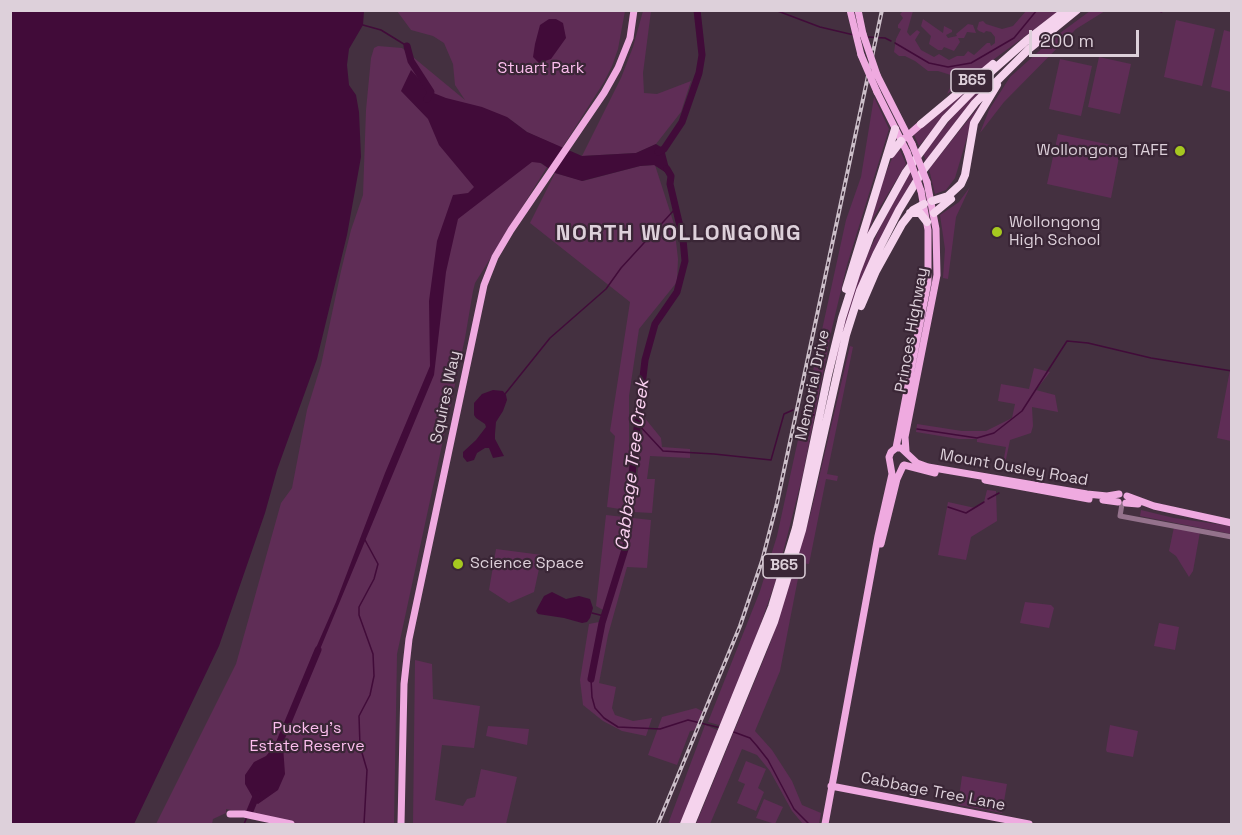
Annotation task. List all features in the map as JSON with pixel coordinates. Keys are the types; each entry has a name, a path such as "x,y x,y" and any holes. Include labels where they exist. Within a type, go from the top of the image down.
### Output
{"highway":[{"name":"Memorial Drive","path":"691,825 772,607 796,528 842,318 870,237 892,195 945,118 978,84 1026,41 1066,10"},
{"name":"Memorial Drive","path":"733,715 774,622 792,564 843,344 876,254 924,169 975,103 1016,60 1077,10"},
{"name":"B65","path":"921,124 985,70 1026,41"},
{"name":"B65","path":"834,384 864,298 884,257 910,213 928,202 948,196 961,184 965,175 973,127 983,107 1016,60"},
{"path":"934,213 958,194 967,181 983,107"},
{"name":"B65","path":"828,375 844,294 896,129"},
{"name":"B65","path":"883,169 897,145 904,138"},
{"path":"910,213 920,213 927,222"},
{"name":"Memorial Drive","path":"684,825 721,745"}],"main road":[{"name":"Princes Highway","path":"850,10 858,47 877,92 896,129 912,144 927,182 928,272 896,448"},
{"name":"Princes Highway","path":"858,10 863,34 877,75 899,120 907,152 921,191 934,213 937,262 928,328 905,437 907,453"},
{"name":"Squires Way","path":"401,825 405,669 409,639 484,285 495,257 604,93 618,68 630,38 634,12"},
{"path":"899,120 909,125 921,124"},
{"name":"B65","path":"904,138 921,124"},
{"path":"920,324 928,328"},
{"path":"825,825 831,786 875,557 892,474 890,455 896,448 901,448 907,453 908,460 897,479 887,524 875,557"},
{"name":"Mount Ousley Road","path":"907,453 917,463 928,467 1107,496 1170,513 1232,523"},
{"path":"891,463 904,466"},
{"name":"Mount Ousley Road","path":"904,466 1123,500"},
{"name":"Cabbage Tree Lane","path":"831,786 1029,825"},
{"path":"230,814 249,815 291,825"}],"street":[{"path":"1123,500 1120,516 1232,537"}],"green space":[{"name":"Puckey's Estate Reserve","path":"397,11 625,11 618,49 612,66 562,148 527,132 507,117 540,163 547,167 475,283 473,291 465,338 397,654 394,824 299,824 226,809 226,813 213,819 212,824 156,824 236,664 281,503 292,488 307,410 321,365 351,230 363,195 366,110 374,48 378,46 402,48 465,100 455,85 453,64 444,43 433,36 411,30"},
{"path":"643,11 651,11 643,73 644,93 657,94 691,81 681,112 656,144 636,153 582,156 621,78"},
{"path":"903,11 913,11 907,32 910,36 917,30 920,32 915,40 921,50 934,57 939,54 949,60 957,56 964,56 968,51 974,55 987,43 991,46 995,43 995,37 991,32 984,33 977,29 979,22 983,21 1002,29 1013,26 1026,11 1059,11 947,94 954,80 967,72 954,76 938,71 928,71 915,61 894,52 896,39 901,29 898,25 903,18 900,14"},
{"path":"1090,11 1105,11 1076,29 1004,102 980,133 989,110 1010,77 1056,36"},
{"path":"923,19 943,33 944,26 952,30 946,35 948,38 957,36 956,34 968,24 973,25 976,33 967,32 964,38 958,38 960,42 954,51 944,47 938,50 929,44 931,36 921,26"},
{"path":"1176,20 1215,29 1202,86 1164,77"},
{"path":"1224,30 1231,32 1231,92 1211,87"},
{"path":"1099,57 1131,64 1120,114 1088,107"},
{"path":"1060,59 1092,66 1081,116 1049,109"},
{"path":"991,75 994,79 957,120 926,161 923,153 964,103"},
{"path":"979,76 919,146 914,135"},
{"path":"874,97 889,129 847,265 803,474 776,580 722,726 708,722 760,591 777,536 846,220 861,177"},
{"path":"983,101 971,124 955,178 946,190 935,194 929,169"},
{"path":"1058,134 1121,147 1111,198 1047,184"},
{"path":"900,150 906,164 874,217 861,250 885,175 893,156"},
{"path":"655,165 674,224 678,259 677,282 639,329 629,396 626,510 607,507 615,436 610,431 630,302 530,223 555,173 583,181 640,166"},
{"path":"910,172 913,181 871,256 837,360 835,359 847,309 858,275 890,206"},
{"path":"970,187 956,217 948,279 943,278 945,249 940,215 959,202"},
{"path":"850,346 853,347 827,474 838,476 837,481 826,479 809,564 801,563 780,671 755,731 772,750 792,781 802,805 821,813 819,824 803,824 792,811 770,771 757,755 742,749 710,824 696,824 770,644 810,516"},
{"path":"1034,368 1050,372 1036,390 1055,395 1058,412 1032,407 1031,433 1010,440 1004,469 1002,469 1006,447 977,442 977,439 959,439 916,432 917,424 962,431 986,431 1012,418 1015,404 998,401 1001,384 1029,389"},
{"path":"1230,370 1232,370 1231,441 1217,438"},
{"path":"644,417 661,438 662,447 690,449 690,458 650,456 647,479 655,479 652,513 633,512"},
{"path":"987,490 996,491 997,521 971,537 966,560 938,555 948,502 975,508 984,502"},
{"path":"1141,510 1174,518 1231,526 1231,534 1140,516"},
{"path":"606,515 651,520 647,568 627,567 608,635 599,683 616,687 612,708 615,715 633,721 652,718 646,736 622,731 603,721 583,705 580,680 589,624 599,622 603,610 596,606"},
{"path":"1174,527 1200,532 1193,571 1189,577 1176,556 1169,551"},
{"path":"496,549 542,555 534,592 509,603 489,590"},
{"path":"1025,602 1051,605 1054,608 1049,628 1020,623"},
{"path":"1159,623 1179,627 1175,650 1154,646"},
{"path":"415,660 432,664 433,699 480,706 474,748 442,745 435,800 463,806 467,799 475,797 481,769 517,777 506,824 413,824"},
{"path":"696,708 704,712 696,730 690,731 677,765 648,755 662,717"},
{"path":"705,725 720,731 680,824 668,824"},
{"path":"1110,725 1138,731 1133,757 1107,752"},
{"path":"488,726 529,729 527,745 486,736"},
{"path":"746,761 766,769 758,788 764,792 756,811 737,803 745,784 738,781"},
{"path":"962,776 1007,784 1002,813 958,805"},
{"path":"764,799 783,807 775,824 756,818"}],"shaded area":[{"path":"10,11 364,11 363,25 349,49 347,65 349,85 356,95 359,112 361,157 347,235 317,359 277,470 265,513 219,646 134,824 11,824"},
{"path":"549,19 556,19 563,23 566,38 551,59 539,63 533,57 535,44 540,25"},
{"path":"411,70 431,92 507,117 527,132 582,156 636,153 656,144 664,149 671,176 654,165 640,166 582,181 555,173 541,163 532,162 458,219 446,272 434,375 316,659 312,657 430,366 429,301 437,241 453,195 468,193 474,187 439,145 428,119 401,91"},
{"path":"493,390 503,391 507,400 496,422 495,434 495,439 504,456 493,458 489,448 485,448 477,453 474,460 467,462 463,457 463,452 486,427 474,415 474,403 482,394"},
{"path":"552,592 566,599 579,596 590,599 593,608 587,622 538,614 536,611 544,596"},
{"path":"277,743 283,746 285,774 278,790 258,804 245,784 245,775 254,762 266,756"}],"waterway":[{"path":"658,152 664,149 682,122 699,73 702,55 697,10"},
{"path":"775,10 820,27 854,35"},
{"path":"895,43 929,63 948,67 971,63 1014,38 1037,10"},
{"path":"1161,12 1165,10"},
{"path":"363,25 381,30 407,46"},
{"path":"868,37 885,38 891,41"},
{"path":"407,46 411,61 431,92 427,99"},
{"name":"Cabbage Tree Creek","path":"591,679 602,623 626,546 645,360 655,324 677,292 685,261 683,239 670,184 671,176 667,169"},
{"path":"505,394 550,338 606,289 621,268 675,209"},
{"path":"917,429 977,438 994,433 1022,411 1067,341 1232,371"},
{"path":"637,423 663,451 771,460 784,414 793,410"},
{"path":"802,412 814,415"},
{"path":"988,499 999,493"},
{"path":"948,507 966,513 984,502"},
{"path":"364,824 367,770 360,746 359,716 370,695 374,676 373,654 359,615 359,607 374,579 378,564 365,540"},
{"path":"592,613 604,616"},
{"path":"276,751 318,650"},
{"name":"Cabbage Tree Creek","path":"591,679 595,708 604,718 618,727 660,729 688,720 721,728"},
{"name":"Cabbage Tree Creek","path":"731,731 750,738 757,746 768,760 794,809 809,824"},
{"path":"250,811 257,794"},
{"path":"244,824 247,817"}],"railway":[{"path":"658,824 740,626 762,561 777,503 882,10"}],"place":[{"name":"Wollongong TAFE","path":"1180,151"},
{"name":"Wollongong High School","path":"997,232"},
{"name":"Science Space","path":"458,564"}],"district":[{"name":"NORTH WOLLONGONG","path":"679,234"}],"park label":[{"name":"Stuart Park","path":"541,69"}]}
